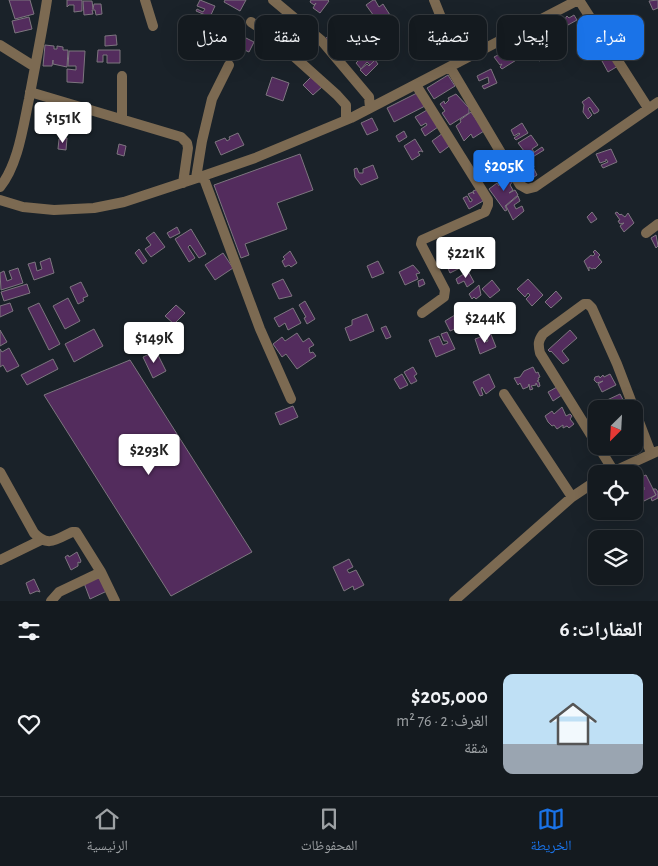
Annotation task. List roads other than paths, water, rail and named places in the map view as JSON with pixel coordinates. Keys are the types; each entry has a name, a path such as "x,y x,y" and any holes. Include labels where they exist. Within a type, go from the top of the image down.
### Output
{"street":[{"path":"0,187 12,166 30,92 46,0"},
{"path":"146,0 153,26"},
{"path":"273,0 321,40 369,97 370,108"},
{"path":"434,0 455,64 520,184 527,188 535,187 658,102"},
{"path":"0,200 23,207 54,210 94,208 124,202 183,183 255,158 346,120 578,0 648,108"},
{"path":"251,22 270,35 346,105 346,120"},
{"path":"0,45 35,67"},
{"path":"229,65 212,99 202,141 199,177 260,329 292,399"},
{"path":"122,76 122,119"},
{"path":"416,85 488,200 485,212 422,240 421,244 445,290 444,297 422,313"},
{"path":"30,92 182,137 187,142 188,148 183,183"},
{"path":"646,233 658,224"},
{"path":"588,430 540,353 538,345 538,340 543,334 584,304 591,306 632,400"},
{"path":"504,394 572,497"},
{"path":"626,465 655,452 643,424"},
{"path":"0,472 34,533 40,540 47,542 76,532 101,572 116,601"},
{"path":"454,601 572,497 588,486"},
{"path":"0,560 40,540"},
{"path":"51,601 59,592 101,572"}]}
